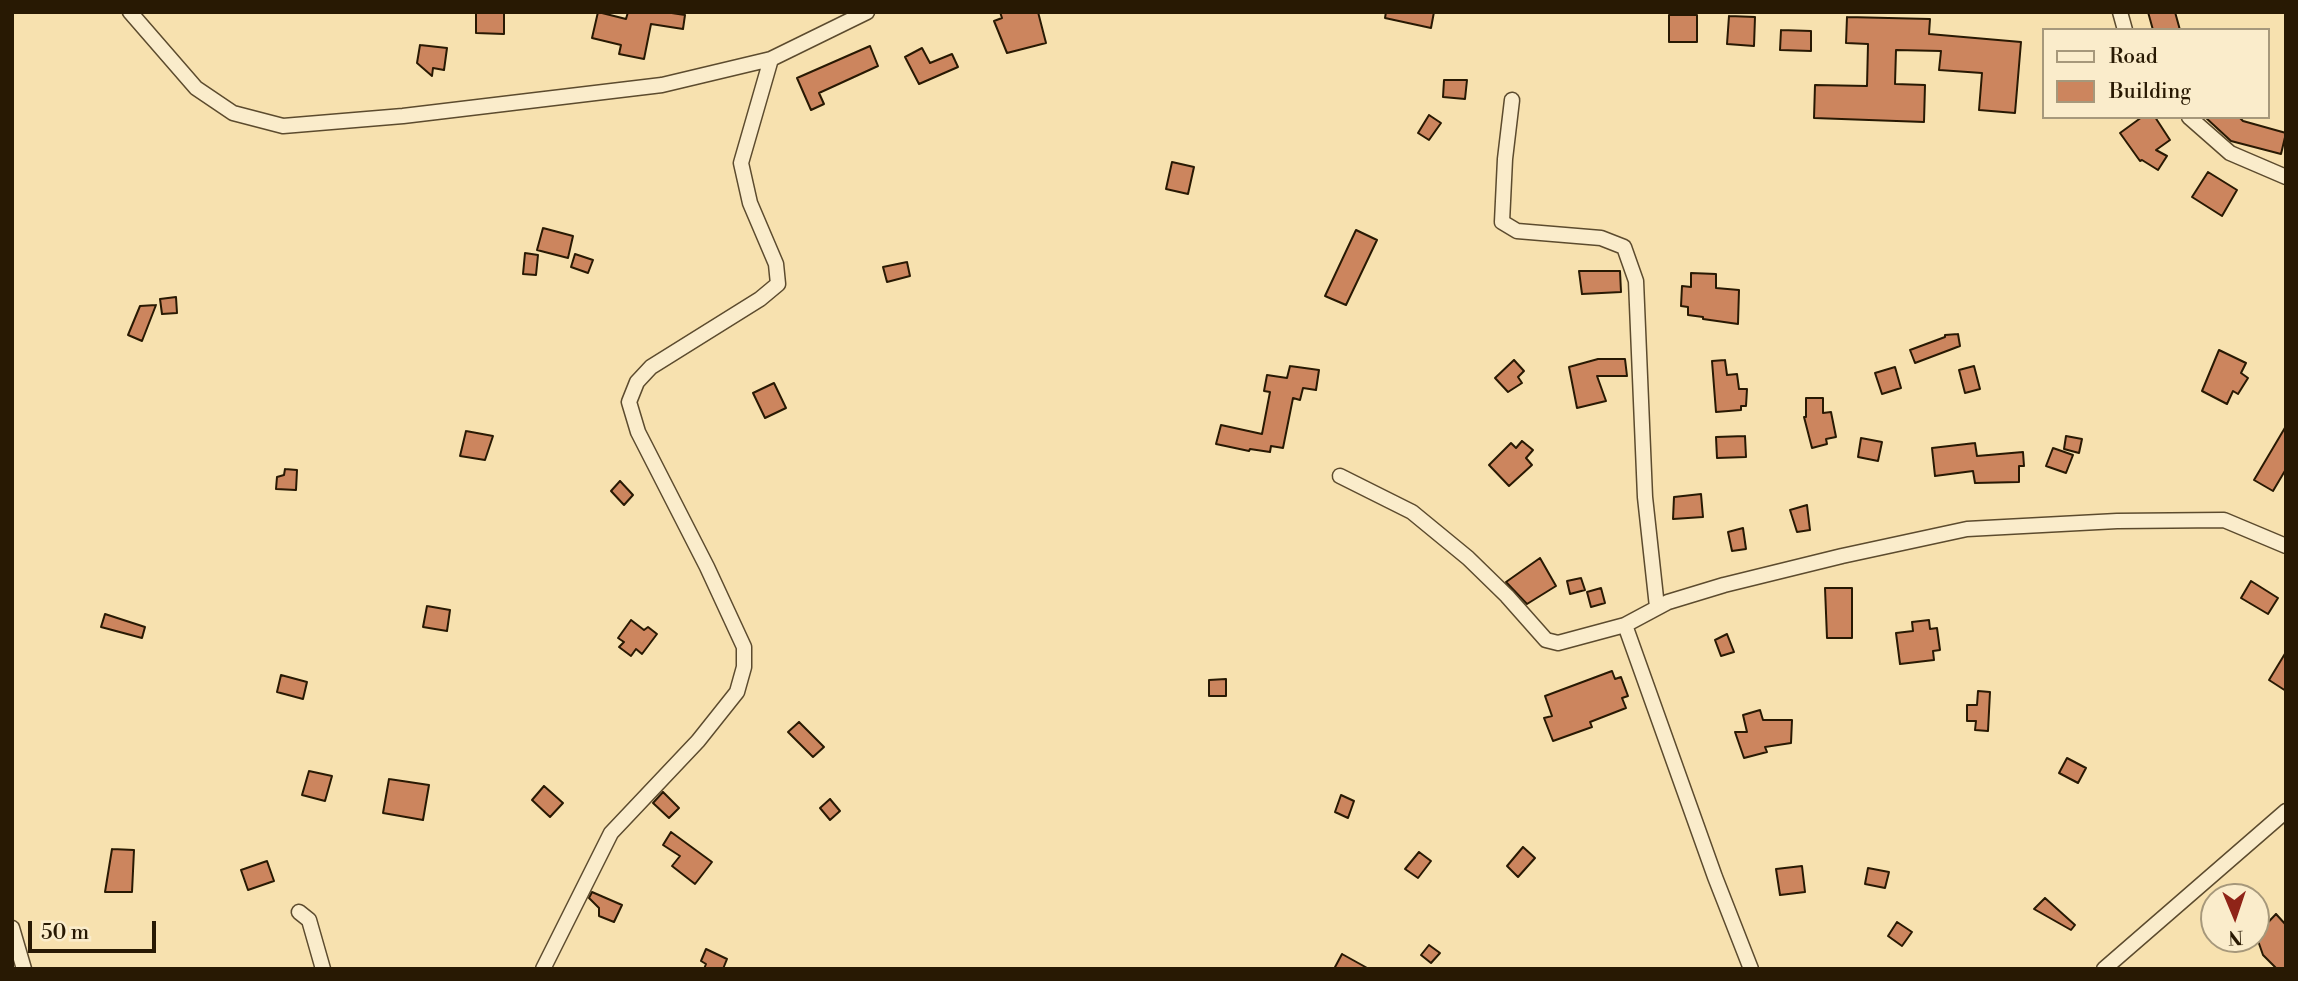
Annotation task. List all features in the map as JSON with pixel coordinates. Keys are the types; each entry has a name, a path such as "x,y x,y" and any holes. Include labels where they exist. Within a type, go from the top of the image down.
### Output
{"street":[{"path":"130,12 196,88 233,113 282,126 404,116 662,85 771,59 867,12"},
{"path":"543,969 611,833 698,741 737,692 744,667 744,647 708,568 638,432 629,402 638,382 652,368 760,299 778,284 776,264 750,202 741,163 771,59"},
{"path":"1512,100 1502,222 1517,231 1601,237 1624,247 1636,281 1645,497 1657,607"},
{"path":"2191,119 2230,153 2286,177"},
{"path":"1340,476 1412,512 1468,558 1546,640 1558,643 1625,625 1668,601 1966,529 2117,520 2224,520 2286,546"},
{"path":"1625,625 1715,877 1751,969"},
{"path":"2104,969 2286,811"},
{"path":"299,912 309,920 323,969"},
{"path":"12,928 24,969"}],"building":[{"path":"476,12 504,12 504,34 476,33"},
{"path":"598,12 626,19 628,12 685,15 683,29 651,24 644,59 619,54 621,45 592,38"},
{"path":"1000,12 1038,12 1046,43 1007,53 994,21 1002,18"},
{"path":"1386,12 1434,12 1431,28 1385,18"},
{"path":"2148,12 2175,12 2179,28 2152,28"},
{"path":"1669,15 1697,15 1697,42 1669,42"},
{"path":"1729,16 1755,17 1754,46 1727,44"},
{"path":"1847,17 1930,19 1929,34 2021,42 2015,113 1979,110 1982,73 1939,70 1941,51 1896,50 1895,84 1925,85 1924,122 1814,118 1815,85 1867,86 1868,44 1846,43"},
{"path":"1781,30 1811,31 1811,51 1780,50"},
{"path":"420,45 447,48 444,70 433,68 432,76 417,63"},
{"path":"870,46 878,66 819,93 824,104 811,110 797,78"},
{"path":"922,48 930,63 952,54 958,67 919,84 905,57"},
{"path":"1444,80 1467,80 1465,99 1443,97"},
{"path":"1429,115 1441,123 1429,140 1418,133"},
{"path":"2139,119 2156,119 2170,140 2156,150 2167,156 2158,170 2140,161 2120,133"},
{"path":"2207,119 2241,119 2286,133 2281,154 2231,141"},
{"path":"1172,162 1194,167 1188,194 1166,189"},
{"path":"2208,172 2237,190 2222,216 2192,197"},
{"path":"543,228 573,236 568,258 537,250"},
{"path":"1356,230 1377,240 1346,305 1325,296"},
{"path":"525,253 538,255 536,275 523,274"},
{"path":"575,254 593,260 588,273 571,267"},
{"path":"907,262 910,276 887,282 883,267"},
{"path":"1579,271 1620,271 1621,292 1582,294"},
{"path":"1691,273 1716,274 1716,288 1739,290 1738,324 1688,315 1688,307 1681,306 1682,286 1691,287"},
{"path":"176,297 177,313 162,314 160,299"},
{"path":"156,305 142,341 128,335 140,306"},
{"path":"1958,334 1960,346 1915,363 1910,350 1945,335"},
{"path":"2219,350 2246,363 2241,373 2248,378 2238,394 2233,391 2227,404 2202,391"},
{"path":"1598,359 1625,359 1627,376 1597,376 1606,401 1577,408 1569,367"},
{"path":"1514,360 1524,371 1518,377 1522,383 1508,392 1495,378"},
{"path":"1725,360 1727,375 1737,374 1739,389 1747,389 1746,406 1741,406 1741,410 1716,412 1712,361"},
{"path":"1290,366 1319,370 1316,390 1303,388 1300,400 1293,398 1283,448 1271,446 1270,452 1249,451 1216,444 1221,425 1262,434 1270,392 1264,391 1267,375 1287,378"},
{"path":"1974,366 1980,389 1965,393 1959,370"},
{"path":"1895,367 1901,388 1882,394 1875,373"},
{"path":"774,383 786,408 765,418 753,393"},
{"path":"1806,398 1823,398 1823,413 1831,412 1836,437 1826,439 1827,444 1812,448 1804,417"},
{"path":"2286,426 2286,469 2273,491 2254,480"},
{"path":"466,431 493,436 485,460 460,456"},
{"path":"1745,436 1746,457 1717,458 1716,437"},
{"path":"2066,436 2082,439 2079,453 2064,449"},
{"path":"1861,438 1882,442 1878,461 1858,457"},
{"path":"1522,441 1533,450 1526,458 1532,465 1509,486 1489,465 1511,443 1516,448"},
{"path":"1975,443 1977,456 2023,452 2024,466 2019,466 2019,482 1975,483 1973,471 1935,476 1932,448"},
{"path":"2053,448 2073,455 2066,473 2046,466"},
{"path":"285,469 297,470 296,490 276,489 277,477 284,475"},
{"path":"620,481 633,495 624,505 611,491"},
{"path":"1701,494 1703,517 1673,519 1674,497"},
{"path":"1807,505 1810,530 1797,532 1790,510"},
{"path":"1743,528 1746,549 1732,551 1728,532"},
{"path":"1540,558 1556,586 1527,604 1506,582"},
{"path":"1581,578 1585,590 1570,594 1567,581"},
{"path":"2251,581 2278,598 2268,614 2241,598"},
{"path":"1601,588 1605,603 1591,607 1587,592"},
{"path":"1825,588 1852,588 1852,638 1827,638"},
{"path":"427,606 450,610 447,631 423,627"},
{"path":"105,614 145,627 142,638 101,627"},
{"path":"631,620 644,630 648,627 657,634 642,654 636,649 631,656 619,647 624,642 618,638"},
{"path":"1929,620 1930,629 1937,628 1940,650 1933,651 1934,660 1900,664 1896,633 1913,631 1912,622"},
{"path":"1727,634 1734,652 1721,656 1715,640"},
{"path":"2286,652 2286,691 2269,680"},
{"path":"1612,671 1615,679 1621,677 1628,696 1622,698 1626,708 1590,722 1592,727 1553,741 1544,718 1552,716 1545,696"},
{"path":"281,675 307,682 303,699 277,692"},
{"path":"1226,679 1226,696 1209,696 1209,680"},
{"path":"1978,691 1990,692 1988,731 1975,730 1976,721 1967,721 1967,705 1977,705"},
{"path":"1760,710 1763,720 1792,720 1791,743 1765,747 1767,752 1744,758 1735,732 1747,732 1743,715"},
{"path":"799,722 824,747 813,757 788,732"},
{"path":"2067,758 2086,768 2078,783 2059,773"},
{"path":"309,771 332,776 325,801 302,795"},
{"path":"389,779 429,785 423,820 383,813"},
{"path":"544,786 563,803 550,817 532,800"},
{"path":"663,792 679,808 669,818 653,803"},
{"path":"1341,795 1354,801 1348,818 1335,812"},
{"path":"830,799 840,811 830,820 820,808"},
{"path":"671,832 712,862 695,884 672,866 680,856 663,845"},
{"path":"1523,847 1535,858 1518,877 1507,866"},
{"path":"112,849 134,850 132,892 105,892"},
{"path":"1419,852 1431,861 1418,878 1405,869"},
{"path":"267,861 274,881 248,890 241,870"},
{"path":"1802,866 1805,892 1780,895 1776,869"},
{"path":"1868,868 1889,872 1885,888 1865,884"},
{"path":"592,892 622,905 614,922 599,916 599,908 589,898"},
{"path":"2045,898 2075,925 2071,930 2034,909"},
{"path":"2276,914 2286,925 2286,969 2277,969 2262,953 2270,953 2270,920"},
{"path":"1897,922 1912,932 1902,946 1888,936"},
{"path":"1429,945 1440,953 1431,963 1421,955"},
{"path":"706,949 727,959 723,969 704,969 706,964 701,961"},
{"path":"1342,954 1369,969 1334,969"}]}
